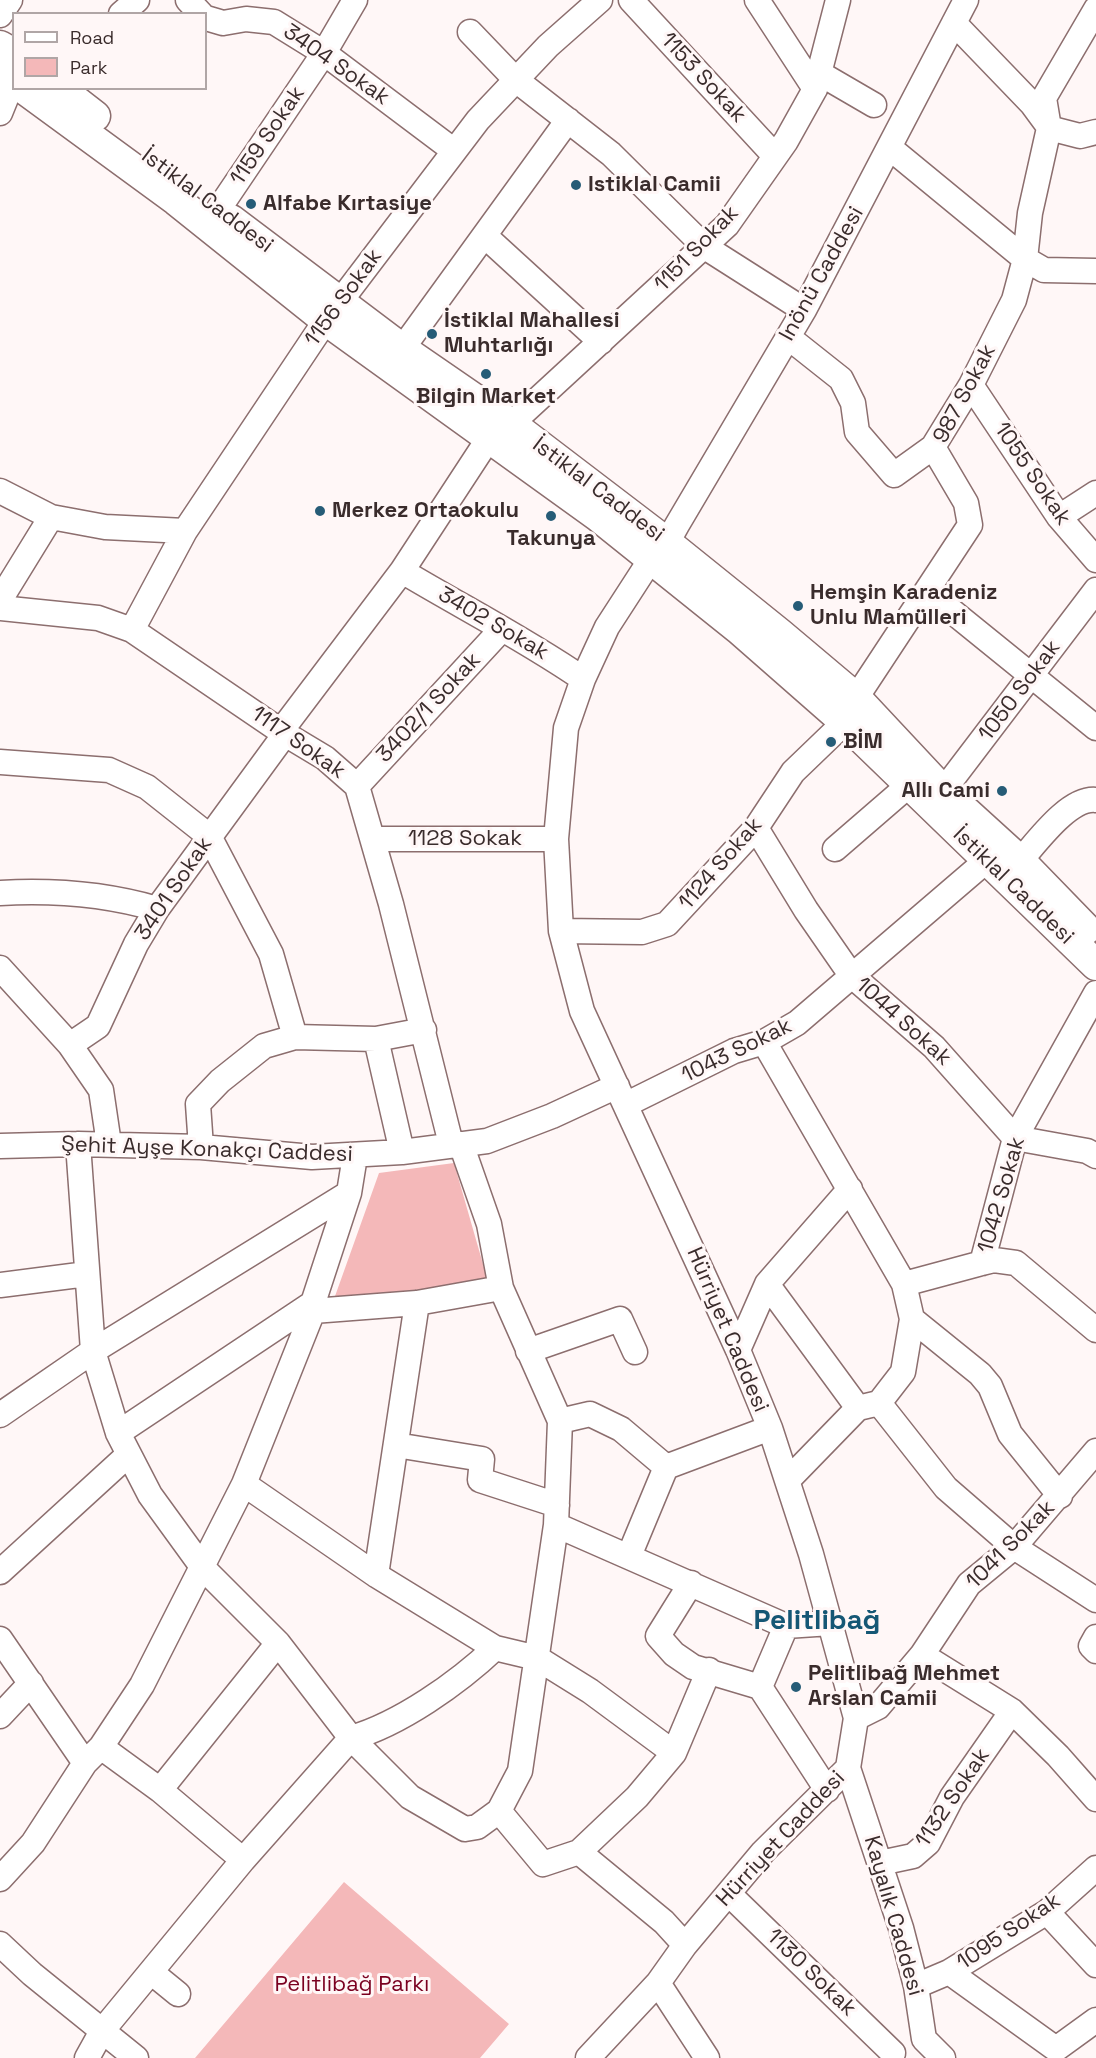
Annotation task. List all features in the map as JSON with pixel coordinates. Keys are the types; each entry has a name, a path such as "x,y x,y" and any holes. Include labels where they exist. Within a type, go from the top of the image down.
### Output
{"main road":[{"path":"26,90 500,431"},
{"name":"İstiklal Caddesi","path":"62,90 218,210 334,311 402,350 500,431 659,551 851,710 943,792 1002,855 1096,965"},
{"name":"İstiklal Caddesi","path":"851,710 909,785 1002,855 1096,940"}],"street":[{"path":"0,15 10,0"},
{"path":"123,12 137,0"},
{"path":"188,0 199,12"},
{"name":"1159 Sokak","path":"218,210 324,53 355,0"},
{"name":"1156 Sokak","path":"132,630 185,531 334,311 453,150 516,80 600,0"},
{"name":"1153 Sokak","path":"631,0 775,156"},
{"path":"757,0 817,81 874,105"},
{"name":"1151 Sokak","path":"453,492 500,431 601,342 727,225 775,156 817,81 838,0"},
{"name":"Inönü Caddesi","path":"659,551 804,310 966,0"},
{"path":"1049,128 1044,98 1096,9"},
{"name":"3404 Sokak","path":"207,18 223,23 246,19 274,22 324,53 453,150"},
{"path":"954,23 1032,104 1049,128 1080,136 1096,132"},
{"path":"470,32 516,80 611,154 705,247 804,310"},
{"path":"0,113 12,83"},
{"path":"402,350 568,120"},
{"name":"987 Sokak","path":"851,710 970,525 966,503 933,447 971,385 1014,300 1025,259 1030,213 1049,128"},
{"path":"890,148 1025,259 1044,270 1096,271"},
{"path":"485,236 601,342"},
{"path":"788,337 841,379 853,403 857,432 894,475 933,447"},
{"name":"1055 Sokak","path":"971,385 1059,518 1096,560"},
{"path":"0,491 51,517 105,527 185,531"},
{"name":"3401 Sokak","path":"70,1045 98,1026 136,944 157,909 402,572 453,492"},
{"path":"1059,518 1096,493"},
{"path":"0,600 51,517"},
{"name":"Hürriyet Caddesi","path":"588,2058 658,1983 685,1945 763,1852 848,1768 856,1718 831,1623 788,1479 770,1428 738,1350 582,1011 561,931 556,840 566,728 583,679 607,627 659,551"},
{"name":"3402 Sokak","path":"402,572 501,630 535,645 583,679"},
{"name":"1050 Sokak","path":"943,792 1096,590"},
{"path":"927,591 1096,728"},
{"name":"1117 Sokak","path":"0,608 98,618 132,630 283,733 325,758 357,786 456,1144 489,1224 501,1288 560,1421"},
{"name":"3402/1 Sokak","path":"357,786 501,630"},
{"name":"1124 Sokak","path":"561,931 642,933 667,924 756,828 793,772 851,710"},
{"path":"0,762 109,770 147,787 209,836 271,954 295,1037"},
{"path":"835,849 909,785"},
{"name":"1043 Sokak","path":"622,1095 734,1051 764,1042 797,1023 851,975 1002,855 1065,812 1089,799 1096,800"},
{"name":"1044 Sokak","path":"756,828 806,910 851,975 934,1047 1015,1138"},
{"name":"1128 Sokak","path":"373,839 556,840"},
{"path":"0,893 38,891 117,897 157,909"},
{"path":"0,968 70,1045 101,1090 108,1144"},
{"name":"1042 Sokak","path":"904,1284 982,1263 1015,1138 1096,993"},
{"path":"201,1147 196,1113 198,1104 205,1095 264,1046 295,1037 376,1039 424,1030"},
{"path":"376,1039 402,1152"},
{"path":"764,1042 904,1284 912,1319 903,1372 788,1479"},
{"name":"Şehit Ayşe Konakçı Caddesi","path":"0,1146 108,1144 201,1147 312,1157 355,1156 487,1141 552,1116 622,1095"},
{"path":"1015,1138 1087,1151 1096,1156"},
{"path":"78,1144 86,1226 93,1351 123,1444 150,1495 203,1568 278,1643 351,1738 410,1797 465,1829 477,1827 499,1811 520,1772 556,1515 560,1421 590,1414 621,1429 666,1467"},
{"path":"0,1879 33,1843 142,1685 203,1568 244,1484 313,1307 349,1193 355,1156"},
{"path":"738,1350 767,1284 850,1189"},
{"path":"0,1415 93,1351 349,1193"},
{"path":"982,1263 994,1260 1016,1263 1096,1330"},
{"path":"0,1285 87,1274"},
{"path":"767,1284 868,1406 946,1488 1014,1547 1096,1599"},
{"path":"0,1572 123,1444 313,1307 417,1303 501,1288"},
{"path":"376,1575 417,1303"},
{"path":"528,1351 620,1319 635,1352"},
{"path":"912,1319 980,1374 990,1386 1010,1434 1060,1496"},
{"path":"629,1557 666,1467 770,1428"},
{"path":"396,1445 482,1459 480,1480 556,1515 629,1557 786,1626 831,1623"},
{"name":"1041 Sokak","path":"856,1718 878,1707 922,1655 969,1584 1014,1547 1060,1496 1096,1451"},
{"path":"244,1484 376,1575 495,1648 537,1658 590,1691 674,1753"},
{"path":"691,1583 658,1636 674,1654 693,1667 760,1687 826,1790"},
{"path":"760,1687 786,1626"},
{"path":"1096,1637 1091,1646 1096,1651"},
{"path":"0,1641 31,1683 93,1755 160,1790 243,1860"},
{"path":"160,1790 278,1643"},
{"path":"87,2058 102,2031 243,1860 351,1738 376,1731 472,1669 495,1648"},
{"path":"922,1655 1012,1712 1058,1756 1096,1799"},
{"path":"499,1811 543,1864 579,1852 637,1797 674,1753 709,1670"},
{"path":"0,1716 31,1683"},
{"name":"1132 Sokak","path":"880,1863 913,1856 928,1843 952,1797 1012,1712"},
{"name":"Kayalık Caddesi","path":"848,1768 880,1863 916,1986 924,2039"},
{"path":"579,1852 664,1922 685,1945"},
{"name":"1095 Sokak","path":"916,1986 949,1972 1047,1912 1096,1868"},
{"name":"1130 Sokak","path":"729,1894 889,2055"},
{"path":"1047,1912 1096,1965"},
{"path":"0,1944 32,1974 136,2058"},
{"path":"151,1972 178,1994"},
{"path":"949,1972 1056,2049 1096,2020"},
{"path":"658,1983 707,2058"},
{"path":"889,2055 924,2039 943,2058"}],"green space":[{"path":"454,1163 489,1285 334,1299 379,1173"},
{"name":"Pelitlibağ Parkı","path":"344,1882 509,2024 480,2058 195,2058"}],"place":[{"name":"Istiklal Camii","path":"576,185"},
{"name":"Alfabe Kırtasiye","path":"251,204"},
{"name":"İstiklal Mahallesi Muhtarlığı","path":"432,334"},
{"name":"Bilgin Market","path":"486,374"},
{"name":"Merkez Ortaokulu","path":"320,511"},
{"name":"Takunya","path":"551,516"},
{"name":"Hemşin Karadeniz Unlu Mamülleri","path":"798,606"},
{"name":"BİM","path":"831,742"},
{"name":"Allı Cami","path":"1002,791"},
{"name":"Pelitlibağ Mehmet Arslan Camii","path":"796,1687"}],"district":[{"name":"Pelitlibağ","path":"817,1621"}]}
